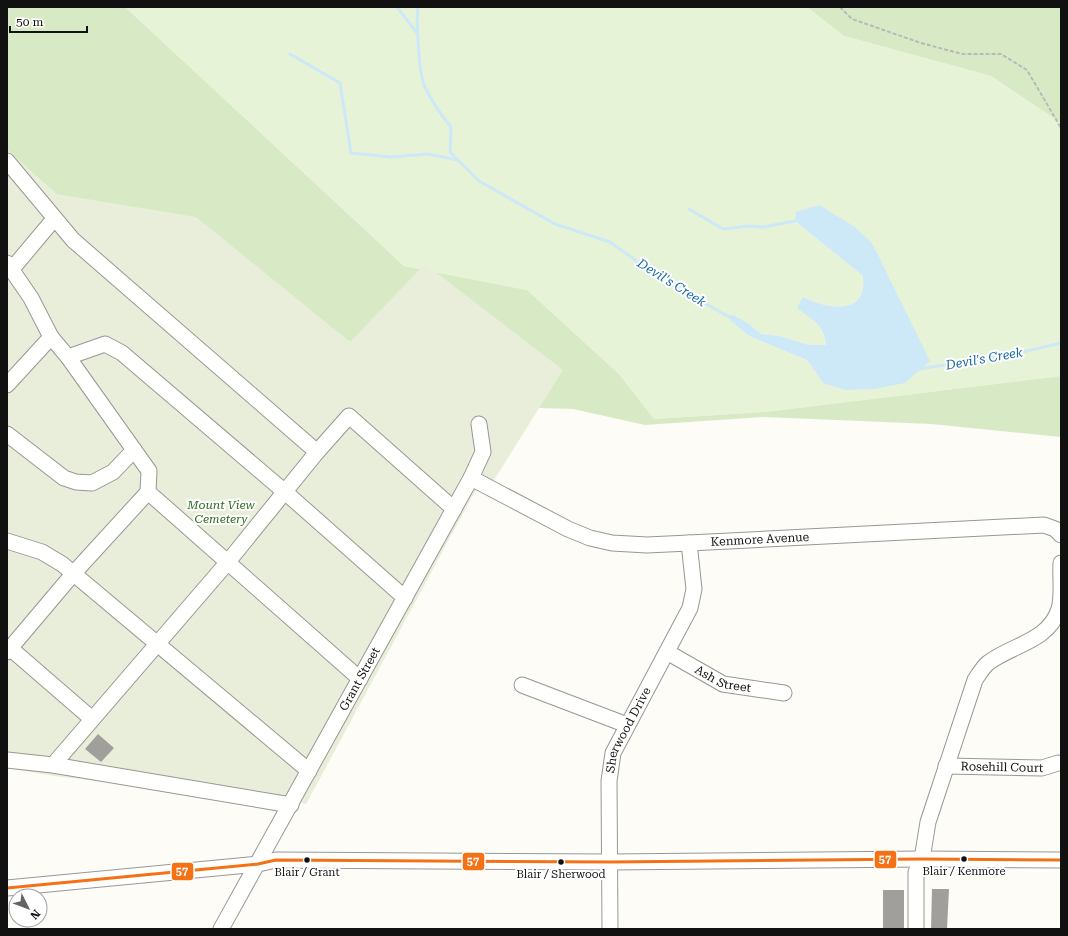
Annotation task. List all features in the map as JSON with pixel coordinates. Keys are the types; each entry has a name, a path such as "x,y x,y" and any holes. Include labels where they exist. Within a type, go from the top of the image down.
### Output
{"street":[{"path":"7,161 73,240 317,452"},
{"path":"54,219 9,266 31,298 51,337 68,357 149,471 148,492 73,574 9,650 92,719"},
{"path":"7,385 51,337"},
{"path":"68,357 105,344 122,353 285,492 405,598"},
{"path":"53,765 227,563 317,452 349,416 454,509"},
{"name":"Grant Street","path":"221,929 471,478 483,452 479,424"},
{"path":"7,434 64,478 76,482 92,483 113,472 134,450"},
{"name":"Kenmore Avenue","path":"471,478 568,529 590,538 612,543 647,545 1044,525 1055,529 1061,535"},
{"path":"148,492 360,679"},
{"path":"7,542 42,552 73,574 309,771"},
{"name":"Sherwood Drive","path":"610,929 611,862 609,781 613,753 627,724 690,608 694,589 689,543"},
{"path":"916,929 916,872 922,859 928,822 975,680 987,664 1000,655 1038,637 1050,627 1059,608 1061,563"},
{"name":"Ash Street","path":"667,652 723,684 784,693"},
{"path":"522,685 627,724"},
{"path":"7,760 53,765 291,805"},
{"name":"Rosehill Court","path":"946,766 1042,768 1058,764"},
{"path":"7,888 258,864 276,860 611,862 922,859 1061,860"}],"path":[{"path":"840,7 852,19 920,43 962,54 1001,54 1027,70 1061,128"}],"green space":[{"path":"7,7 125,7 404,266 527,290 619,374 654,419 765,412 1061,376 1061,437 931,424 763,417 645,425 573,409 539,408 351,342 56,194 7,150"},
{"path":"125,7 807,7 844,36 991,76 1061,123 1061,376 765,412 654,419 619,374 527,290 404,266","holes":["795,221 872,243 880,262 823,383 807,360 749,336 731,315 748,323 761,334 780,336 809,345 826,345 820,327 798,308 803,297 827,305 844,306 852,304 858,299 862,292 863,276"]},
{"path":"807,7 1061,7 1061,123 991,76 844,36"},
{"name":"Mount View Cemetery","path":"7,150 56,194 196,217 350,342 425,264 563,370 489,488 479,484 306,804 54,776 7,768"}],"water":[{"path":"819,205 855,227 872,243 930,361 905,383 873,389 845,390 823,383 807,360 749,336 731,321 731,314 748,323 761,334 780,336 809,345 826,345 825,338 820,327 797,308 803,297 827,305 844,306 852,304 858,299 862,292 863,276 795,221 796,212"}],"building":[{"path":"98,734 114,748 101,762 85,749"},
{"path":"932,889 949,889 947,929 931,929"},
{"path":"883,890 904,890 904,929 883,929"}],"waterway":[{"path":"397,7 417,33"},
{"name":"Devil's Creek","path":"418,7 418,46 424,85 436,107 451,127 450,152 479,181 555,224 610,242 666,282 733,319"},
{"path":"290,54 340,83 351,153 391,157 428,154 457,160"},
{"path":"689,209 723,229 749,226 764,227 795,221"},
{"name":"Devil's Creek","path":"919,369 1014,354 1061,343"}],"transit line":[{"name":"57","path":"7,888 258,864 276,860 611,862 922,859 1061,860"}],"place":[{"name":"Blair / Kenmore","path":"964,859"},
{"name":"Blair / Grant","path":"307,860"},
{"name":"Blair / Sherwood","path":"561,862"}]}
